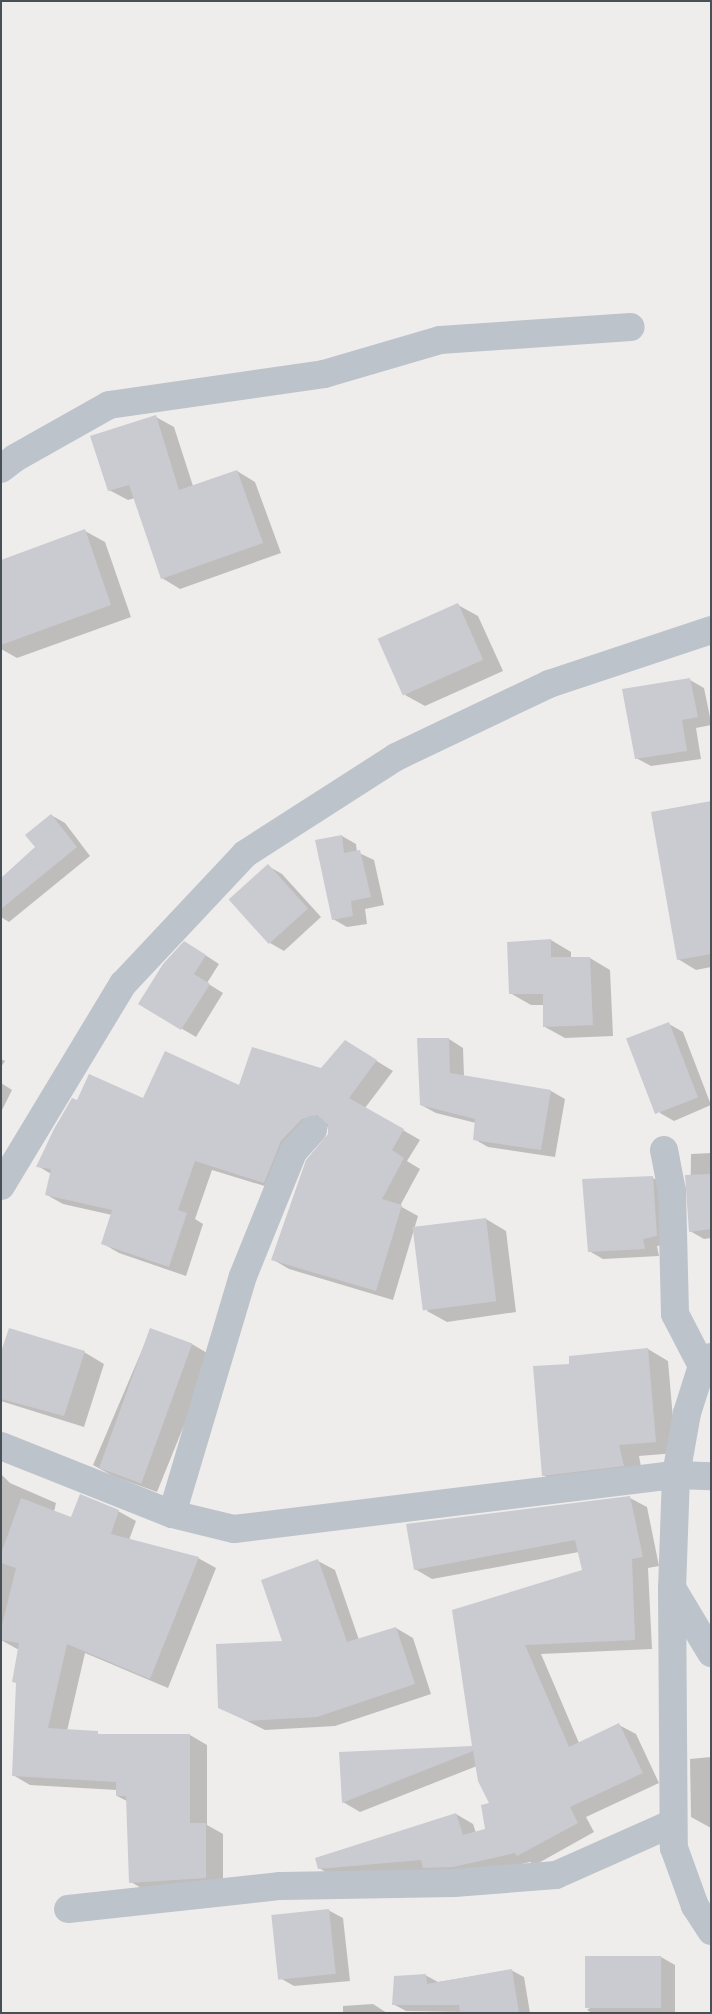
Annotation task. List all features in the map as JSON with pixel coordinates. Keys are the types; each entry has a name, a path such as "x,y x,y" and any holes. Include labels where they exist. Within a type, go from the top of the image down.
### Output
{"street":[{"path":"1,468 15,458 109,405 324,374 440,340 631,327"},
{"path":"1,1186 123,984 245,854 396,757 549,684 711,630"},
{"path":"172,1514 243,1276 293,1152 313,1130"},
{"path":"664,1150 672,1191 675,1314 706,1362 687,1413 676,1476 672,1588 674,1848 695,1906 711,1931"},
{"path":"1,1446 172,1514 234,1529 676,1476 711,1476"},
{"path":"672,1588 711,1653"},
{"path":"68,1909 281,1886 454,1882 556,1875 673,1823"}],"building":[{"path":"156,415 179,490 237,470 263,543 161,579 129,485 108,491 90,436"},
{"path":"85,529 111,605 1,645 1,560"},
{"path":"458,603 483,660 403,695 378,639"},
{"path":"690,678 698,717 682,720 687,751 635,759 622,689"},
{"path":"711,801 711,954 677,960 651,812"},
{"path":"51,814 77,847 1,909 1,878 35,847 25,835"},
{"path":"342,835 344,853 360,850 371,897 351,901 353,916 332,920 315,840"},
{"path":"268,864 308,909 269,944 229,899"},
{"path":"551,939 551,957 590,957 593,1025 543,1027 543,994 509,994 507,942"},
{"path":"184,941 206,955 194,974 210,984 181,1030 138,1004 163,964"},
{"path":"669,1022 698,1098 655,1114 626,1038"},
{"path":"417,1038 449,1038 450,1073 551,1090 541,1150 473,1140 475,1119 420,1105"},
{"path":"345,1040 377,1060 349,1098 404,1129 392,1150 404,1158 382,1199 402,1205 376,1291 271,1260 306,1160 328,1134 328,1125 317,1115 302,1119 281,1141 264,1183 195,1161 178,1210 187,1213 169,1267 101,1244 112,1210 45,1195 51,1169 36,1167 54,1129 72,1098 77,1100 89,1074 143,1098 165,1051 239,1085 252,1047 321,1068"},
{"path":"711,1174 711,1229 689,1232 685,1175"},
{"path":"653,1176 657,1236 643,1239 645,1249 588,1252 582,1179"},
{"path":"486,1218 496,1301 423,1310 413,1227"},
{"path":"9,1328 85,1351 64,1416 1,1399 1,1352"},
{"path":"150,1328 192,1343 141,1483 99,1468"},
{"path":"648,1348 656,1442 619,1445 624,1466 542,1476 533,1366 569,1364 569,1356"},
{"path":"80,1494 119,1510 111,1534 199,1557 150,1679 67,1644 48,1728 98,1731 98,1734 190,1734 190,1823 206,1823 206,1878 129,1883 126,1796 116,1796 116,1782 12,1776 16,1683 12,1682 19,1643 1,1640 1,1629 16,1568 1,1563 1,1554 21,1498 71,1517"},
{"path":"630,1496 643,1557 632,1559 635,1640 525,1645 569,1747 619,1723 643,1773 570,1807 578,1823 517,1856 515,1853 453,1867 423,1868 421,1860 318,1869 315,1858 456,1813 463,1835 485,1829 481,1805 489,1803 478,1781 473,1751 342,1803 339,1752 472,1746 452,1610 582,1570 575,1540 414,1570 406,1524"},
{"path":"318,1559 347,1642 396,1627 415,1684 317,1717 247,1721 218,1708 216,1644 282,1641 261,1580"},
{"path":"329,1909 336,1974 278,1980 271,1915"},
{"path":"585,1956 661,1956 661,2008 585,2008"},
{"path":"512,1969 519,2013 460,2013 459,2005 392,2005 394,1976 426,1974 427,1984"}]}
